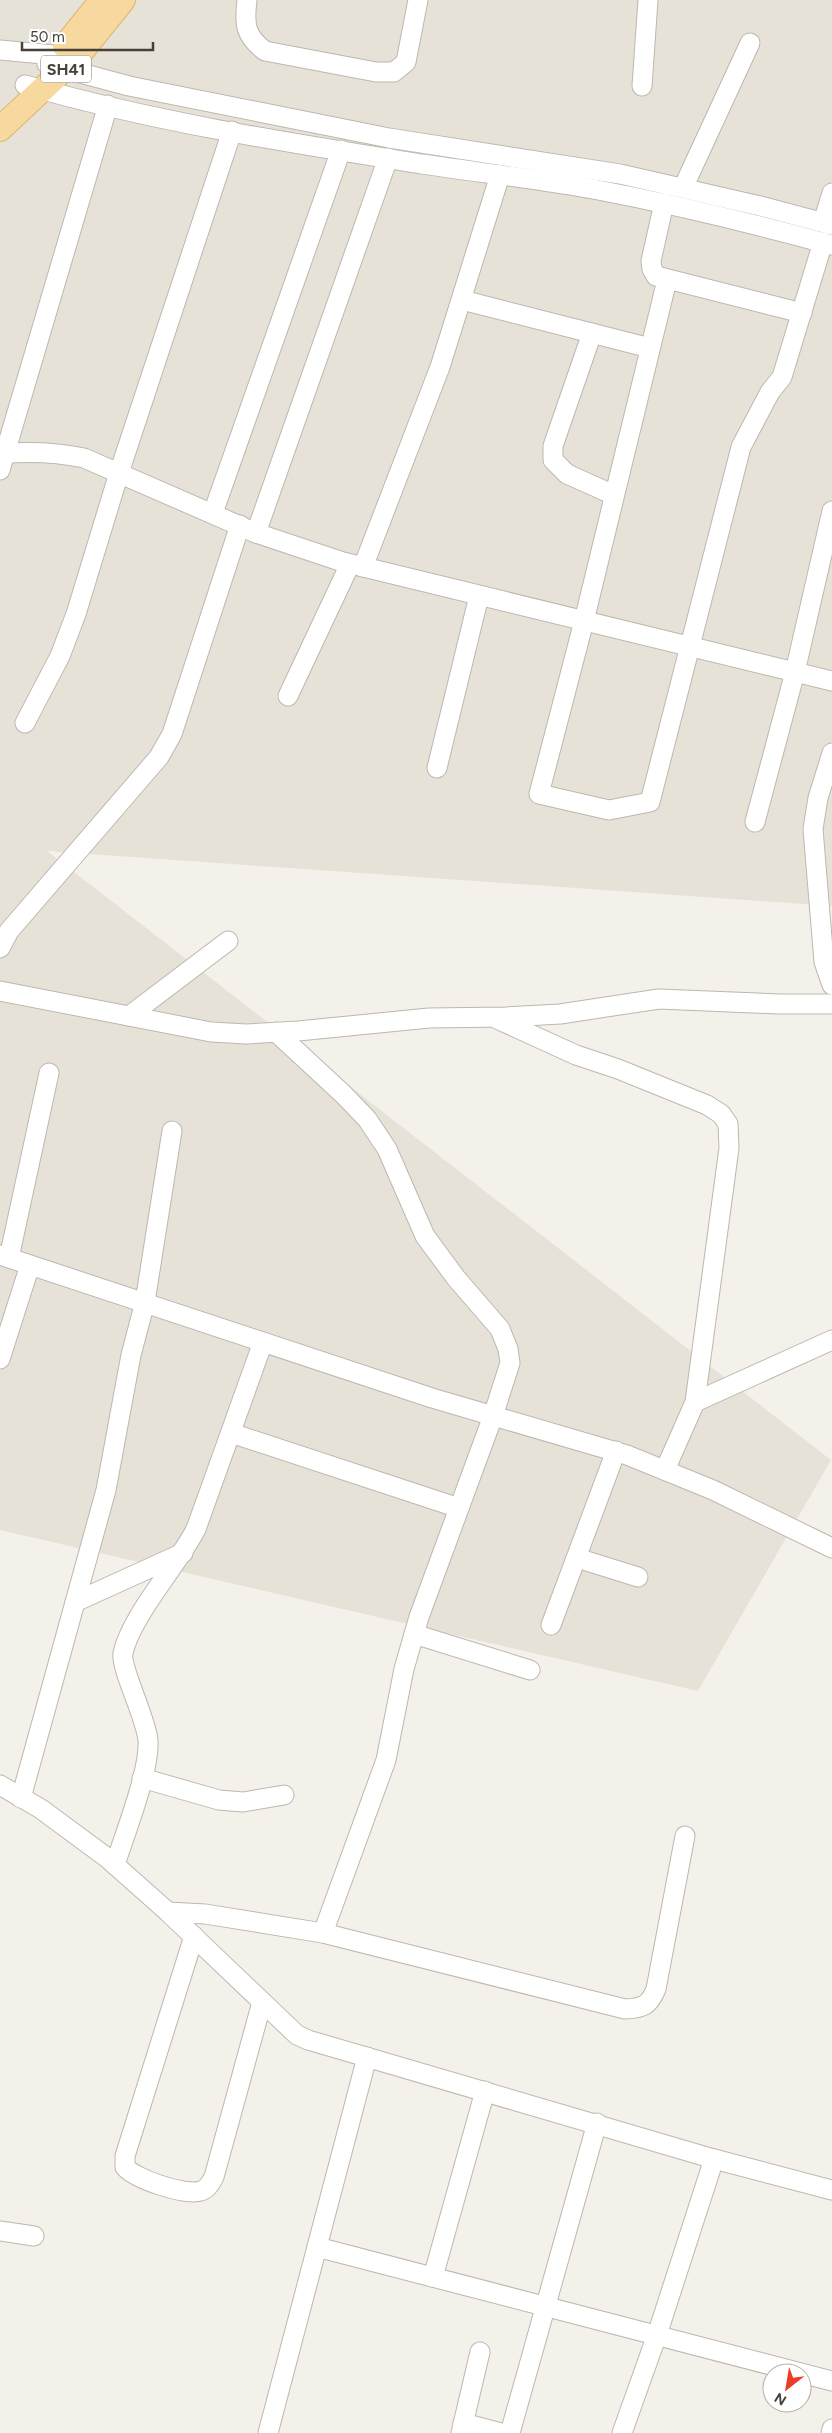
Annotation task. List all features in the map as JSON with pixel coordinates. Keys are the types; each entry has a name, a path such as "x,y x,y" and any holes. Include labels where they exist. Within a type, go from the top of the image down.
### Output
{"main road":[{"name":"SH41","path":"62,61 80,30 102,0"},
{"name":"SH41","path":"0,129 34,87 123,0"},
{"name":"SH41","path":"0,108 34,87"}],"street":[{"path":"247,0 246,27 252,41 265,51 376,72 394,72 406,62 418,0"},
{"path":"642,86 648,0"},
{"path":"683,188 750,43"},
{"path":"0,50 62,61 129,86 388,138 620,174 828,224 832,193"},
{"path":"34,87 108,105 232,131 388,158 597,189 664,203 828,243 802,313 782,377 770,392 741,446 650,802 609,810 539,794 584,621 667,280"},
{"path":"2,459 108,105"},
{"path":"26,723 60,656 76,614 119,472 232,131"},
{"path":"213,513 341,150"},
{"path":"0,948 9,931 159,757 172,734 388,158"},
{"path":"288,696 357,566 440,367 500,175"},
{"path":"664,203 651,261 652,269 656,276 802,313"},
{"path":"462,300 650,348"},
{"path":"592,333 554,446 553,460 567,474 614,496"},
{"path":"2,459 33,451 60,453 84,458 248,529 357,566 832,681"},
{"path":"755,822 795,672 832,511"},
{"path":"438,768 479,596"},
{"path":"832,753 818,798 813,829 824,962 832,985"},
{"path":"128,1016 228,941"},
{"path":"0,991 212,1032 276,1032 429,1018 495,1018 560,1014 659,999 779,1004 832,1004"},
{"path":"495,1018 576,1055 618,1069 707,1105 721,1114 728,1124 729,1148 695,1402 665,1470"},
{"path":"276,1032 343,1094 368,1120 387,1149 425,1236 456,1278 500,1329 508,1349 510,1363 493,1416 414,1634 404,1669 386,1760 324,1933"},
{"path":"49,1073 5,1256 493,1416 616,1451 713,1490 832,1548"},
{"path":"21,1798 106,1490 130,1355 145,1302 172,1131"},
{"path":"0,1358 30,1265"},
{"path":"695,1402 832,1340"},
{"path":"115,1865 147,1762 148,1740 142,1712 122,1656 128,1636 184,1552 196,1529 263,1342"},
{"path":"231,1433 459,1508"},
{"path":"551,1625 616,1451"},
{"path":"75,1602 184,1552"},
{"path":"577,1558 638,1577"},
{"path":"414,1634 530,1670"},
{"path":"142,1778 219,1800 243,1802 284,1795"},
{"path":"0,1785 48,1815 115,1865 194,1936 297,2034 308,2040 328,2048 367,2056 714,2158 832,2190"},
{"path":"168,1912 205,1914 324,1933 625,2009 639,2008 652,2000 656,1989 685,1836"},
{"path":"194,1936 125,2156 125,2167 130,2172 139,2178 186,2191 200,2191 208,2187 214,2177 262,2002"},
{"path":"268,2433 367,2056"},
{"path":"433,2277 485,2091"},
{"path":"510,2433 547,2307 596,2123"},
{"path":"622,2433 657,2335 714,2158"},
{"path":"0,2231 34,2236"},
{"path":"317,2247 832,2381"},
{"path":"480,2352 462,2428 501,2433"},
{"path":"830,2433 832,2429"}],"shaded area":[{"path":"0,0 832,0 832,906 47,851 831,1460 698,1691 0,1530"}]}
